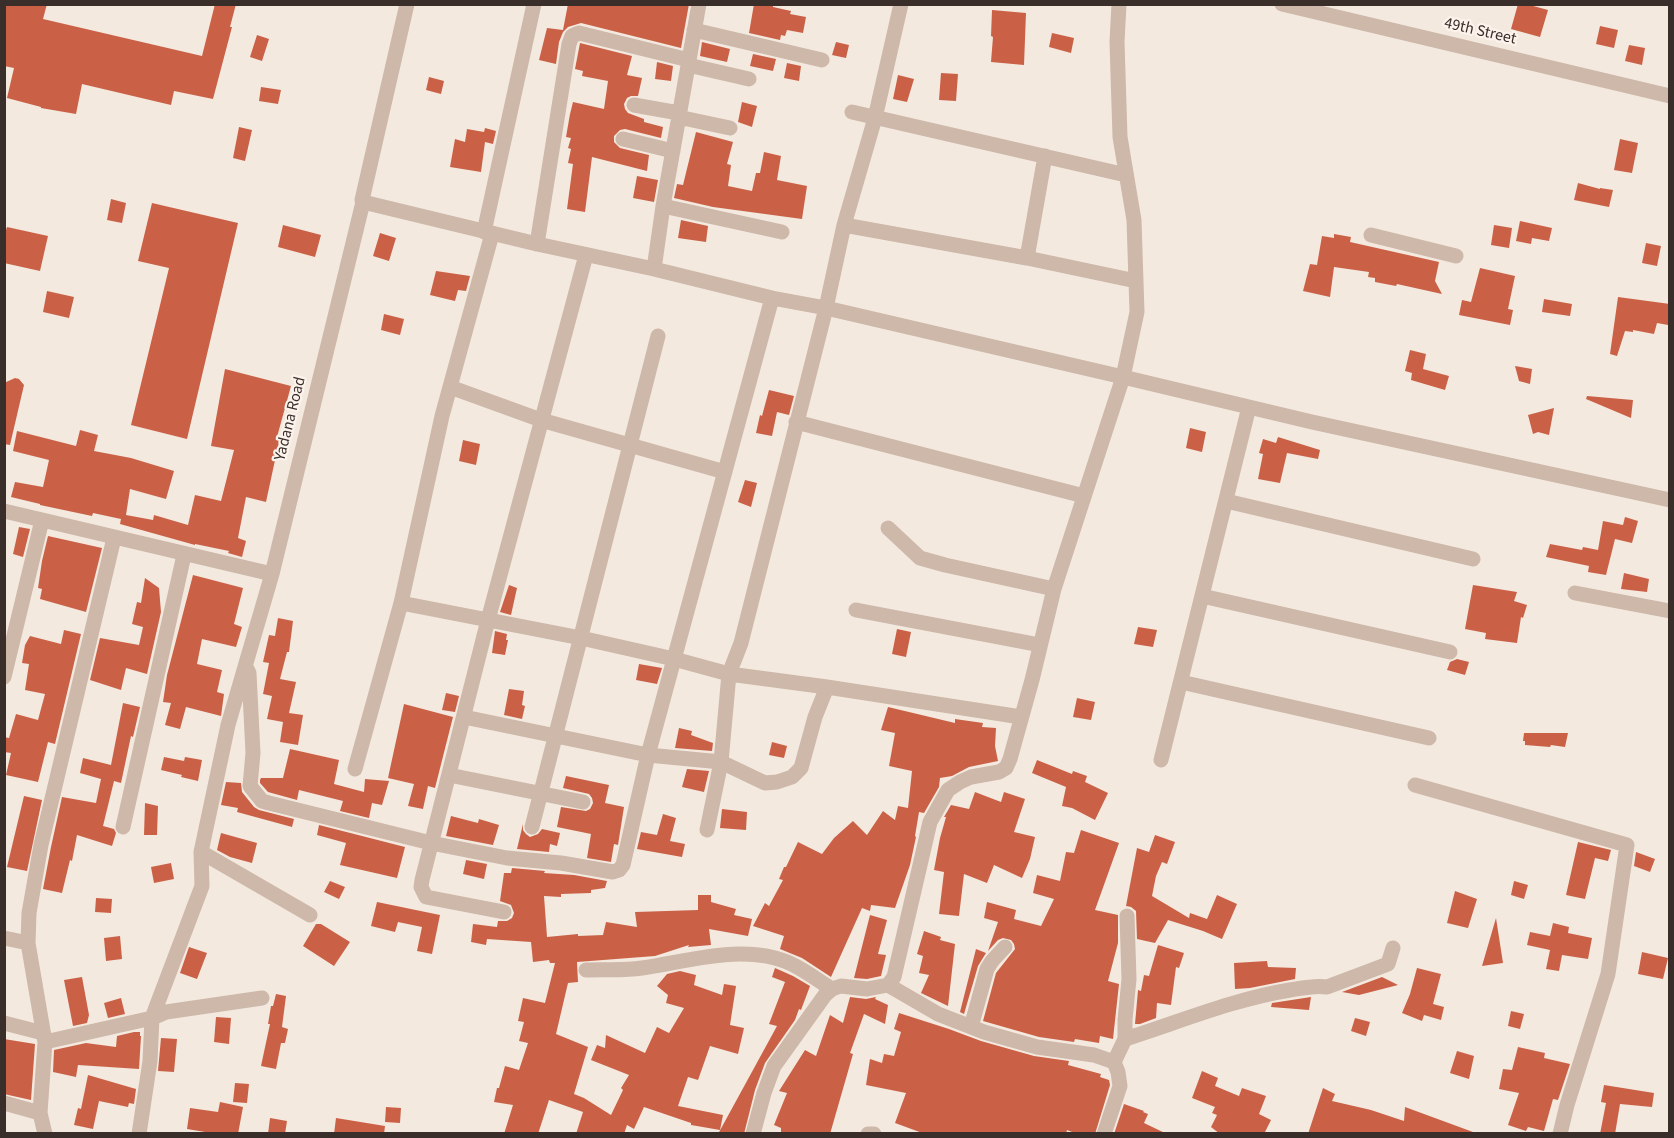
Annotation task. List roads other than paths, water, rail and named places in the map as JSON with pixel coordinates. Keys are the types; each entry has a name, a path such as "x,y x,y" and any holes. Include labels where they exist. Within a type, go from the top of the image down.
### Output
{"street":[{"name":"Yadana Road","path":"139,1134 150,1061 152,1018 202,886 201,852 228,725 272,574 363,202 407,4"},
{"path":"355,769 400,603 488,233 534,4"},
{"path":"654,269 699,4"},
{"path":"707,830 721,762 729,675 741,643 826,308 844,225 875,118 901,4"},
{"path":"888,985 894,977 930,822 948,790 971,777 999,772 1006,768 1010,759 1054,589 1124,377 1137,312 1134,220 1120,137 1117,42 1119,4"},
{"name":"49th Street","path":"1282,4 1670,96"},
{"path":"1350,21 1354,4"},
{"path":"694,30 822,60"},
{"path":"537,244 572,36 579,33 748,80"},
{"path":"634,105 730,128"},
{"path":"852,112 1126,175"},
{"path":"623,139 673,151"},
{"path":"1027,258 1045,156"},
{"path":"363,202 488,233 654,269 772,298 826,308 1358,432 1670,500"},
{"path":"663,206 782,232"},
{"path":"844,225 1027,258 1136,281"},
{"path":"1371,235 1456,256"},
{"path":"504,912 426,897 421,887 488,620 586,255"},
{"path":"245,667 249,674 253,753 250,786 262,801 431,843 507,858 561,863 613,872 619,870 623,865 648,755 772,298"},
{"path":"532,827 658,336"},
{"path":"450,387 542,420 725,472"},
{"path":"1161,760 1250,407"},
{"path":"796,422 1084,496"},
{"path":"1226,501 1473,559"},
{"path":"4,511 272,574"},
{"path":"4,677 42,520"},
{"path":"888,528 920,558 1054,589"},
{"path":"45,1134 40,1113 44,1037 28,943 29,913 34,879 114,538"},
{"path":"123,827 184,555"},
{"path":"1575,593 1670,611"},
{"path":"1202,596 1450,652"},
{"path":"400,603 581,638 674,659 729,675 827,687 1021,717"},
{"path":"856,610 1040,645"},
{"path":"1180,682 1429,738"},
{"path":"464,717 648,755 721,762 765,783 792,777 801,768 815,717 827,687"},
{"path":"449,775 583,802"},
{"path":"1415,785 1627,845 1608,974 1560,1134"},
{"path":"201,852 310,915"},
{"path":"1104,1134 1120,1086 1114,1062 1125,1039 1129,979 1127,916"},
{"path":"4,938 28,943"},
{"path":"971,1027 987,969 1005,947"},
{"path":"1125,1039 1261,995 1327,987 1388,964 1393,948"},
{"path":"586,970 638,969 723,954 753,954 776,958 791,964 832,989"},
{"path":"753,1134 774,1066 825,994 841,986 867,989 888,985 938,1014 971,1027 1037,1047 1094,1055 1114,1062"},
{"path":"4,1023 44,1037 152,1018 166,1012 262,998"},
{"path":"4,1103 40,1113"},
{"path":"868,1134 874,1134"}]}
